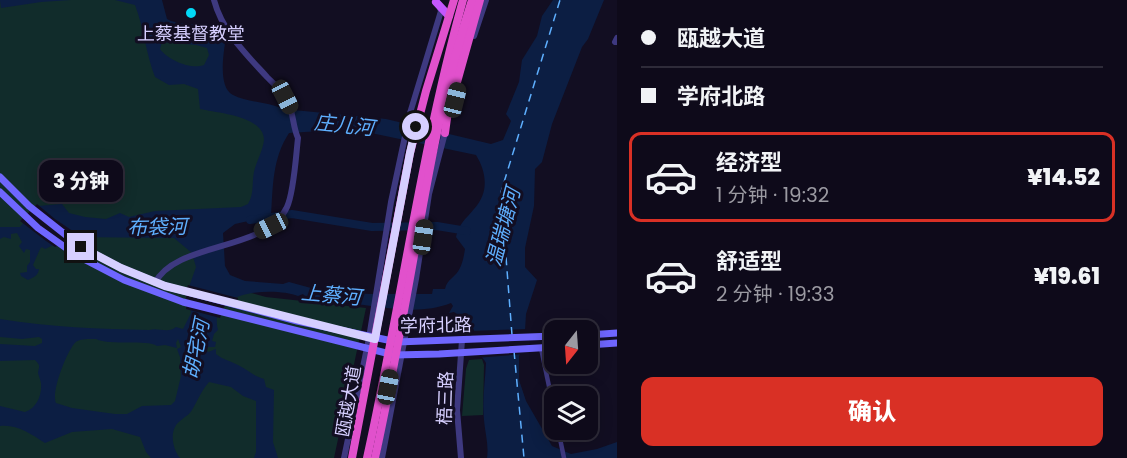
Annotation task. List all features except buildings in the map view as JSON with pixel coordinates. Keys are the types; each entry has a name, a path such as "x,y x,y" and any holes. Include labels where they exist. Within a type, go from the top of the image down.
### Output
{"highway":[{"name":"瓯越大道","path":"351,458 365,392 369,349 384,292 412,126 454,0"},
{"path":"367,458 387,366 426,150 463,0"},
{"path":"373,458 394,368 432,153 450,77 472,0"},
{"name":"瓯越大道","path":"373,458 398,355 401,316 416,219 441,132 453,79 478,0"},
{"path":"441,132 447,118 478,0"}],"main road":[{"path":"434,1 449,16"},
{"name":"学府北路","path":"0,177 29,206 81,247 155,283 185,292 372,338 400,342 544,336"},
{"name":"学府北路","path":"0,192 23,215 57,243 76,255 124,280 183,302 398,355 544,348"},
{"path":"598,334 617,333"},
{"path":"598,344 617,343"}],"street":[{"path":"155,283 158,277 182,259 246,238 271,226 287,207 298,138 293,112 285,97 229,33 216,9 214,0"},
{"path":"441,132 455,100 486,0"},
{"path":"412,126 441,11 434,1"},
{"path":"453,79 455,100"},
{"path":"372,338 391,202 408,144"},
{"path":"400,342 416,279 436,150"},
{"name":"梧三路","path":"461,458 457,410 462,353 466,340"},
{"path":"541,348 549,386"},
{"path":"344,458 369,349"},
{"path":"382,458 398,355"},
{"path":"560,440 564,458"}],"green space":[{"path":"0,0 143,0 157,25 212,41 222,100 275,112 265,210 220,218 211,282 266,297 366,308 334,458 0,458"},
{"path":"482,359 484,365 483,415 462,416 466,369 469,360"}],"water":[{"path":"0,0 71,0 1,8"},
{"path":"115,0 162,0 167,19 220,31 226,37 223,68 225,85 228,91 238,97 283,109 386,119 491,144 503,140 511,121 506,114 519,82 522,60 537,36 542,16 553,0 604,0 588,39 582,47 552,124 542,162 535,169 534,206 525,248 525,267 537,280 526,314 524,347 519,356 519,380 526,401 544,432 544,440 549,440 552,446 571,454 617,442 617,458 487,458 483,406 486,363 477,349 471,325 458,319 454,312 449,313 453,306 451,303 436,308 403,309 320,301 303,294 298,296 274,292 245,295 232,299 222,307 217,317 218,330 212,341 216,342 215,347 206,349 208,352 216,349 216,354 264,379 266,387 274,390 273,442 278,458 254,458 256,401 243,396 231,387 209,382 190,412 175,427 173,444 180,458 151,458 140,437 112,429 72,432 45,443 18,428 0,426 0,406 25,412 29,410 40,396 41,382 38,373 39,366 35,360 0,361 0,344 35,346 42,343 42,339 39,337 22,339 0,337 0,319 93,328 166,330 176,327 183,329 191,313 188,290 196,267 192,253 174,238 71,237 45,249 42,247 40,249 33,265 39,269 38,273 28,280 20,273 27,272 30,250 26,249 24,253 19,246 22,242 17,233 11,234 11,239 4,237 0,239 0,227 20,227 38,206 62,204 69,213 106,219 120,213 129,217 155,211 241,207 248,204 250,200 254,173 264,140 262,132 257,126 239,117 200,109 198,89 184,84 169,85 155,77 135,5","holes":["162,42 207,48 209,55 204,65 186,65 174,60 160,49","352,129 476,155 484,176 484,190 479,203 457,232 456,237 465,249 461,266 445,289 433,289 432,294 369,294 327,289 322,291 289,282 283,284 245,281 230,275 225,266 223,233 235,224 271,216 276,163 289,133","84,339 177,348 178,339 181,347 177,349 181,376 175,401 171,405 142,406 127,414 72,408 56,403 57,382 63,364 74,344"]}],"pier":[{"path":"37,204 86,240 71,240 55,247 46,241 20,221"},
{"path":"188,285 238,299 224,307 220,318 186,309 185,293"},
{"path":"527,329 527,348 524,354 476,358 473,353 471,331"}],"waterway":[{"path":"250,220 292,214 372,227 437,226 467,231"}],"ferry route":[{"path":"512,335 501,192 560,0"},
{"path":"514,351 524,458"}],"place":[{"name":"上蔡基督教堂","path":"191,13"}],"route":[{"path":"81,247 144,279 165,286 375,339 416,127"}],"water label":[{"name":"庄儿河","path":"344,125"},
{"name":"布袋河","path":"157,227"},
{"name":"温瑞塘河","path":"503,227"},
{"name":"上蔡河","path":"331,295"},
{"name":"胡宅河","path":"196,349"}]}
